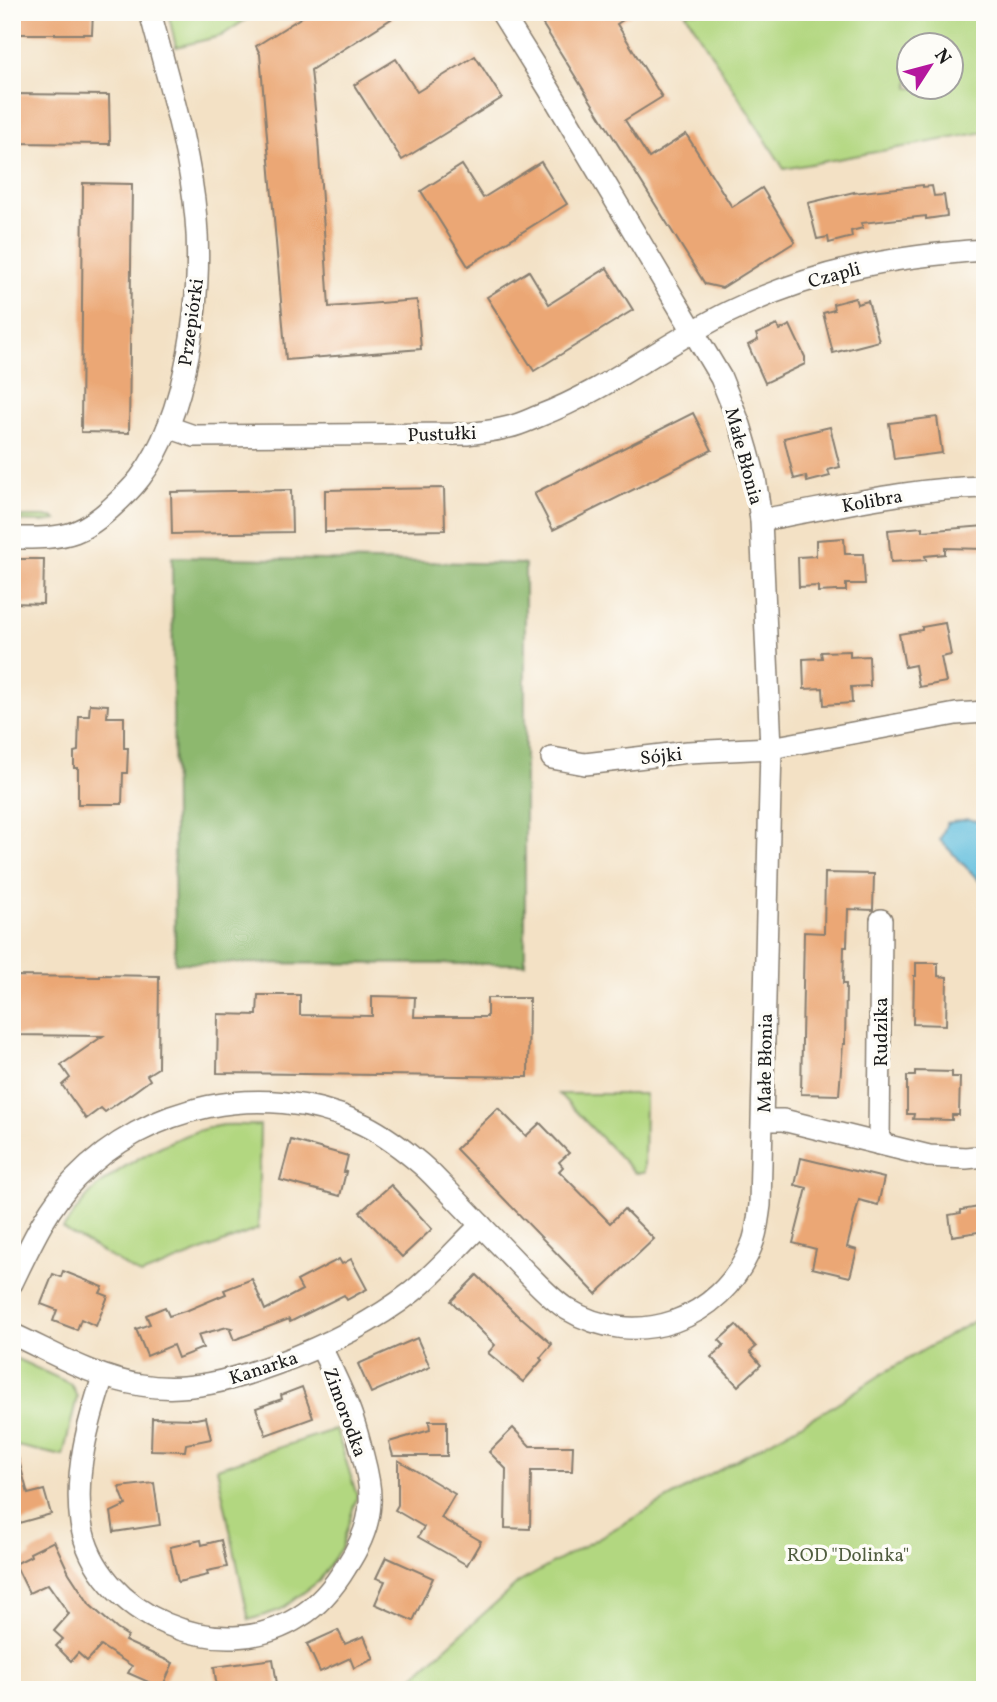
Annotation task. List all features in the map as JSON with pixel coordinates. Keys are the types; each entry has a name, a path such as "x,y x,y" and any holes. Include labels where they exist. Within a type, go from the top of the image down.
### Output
{"street":[{"name":"Przepiórki","path":"12,538 48,537 77,532 116,503 140,478 155,454 168,427 181,382 197,291 197,238 189,170 150,12"},
{"name":"Małe Błonia","path":"12,1283 38,1229 52,1207 73,1181 99,1157 146,1127 201,1107 229,1102 304,1106 360,1123 415,1159 565,1308 583,1317 618,1327 659,1326 697,1312 728,1286 752,1246 760,1206 771,748 761,520 755,478 740,425 720,378 501,12"},
{"name":"Czapli","path":"694,332 727,313 816,277 932,254 985,250"},
{"name":"Pustułki","path":"168,427 194,436 467,434 510,427 586,395 694,332"},
{"name":"Kolibra","path":"761,520 893,496 985,487"},
{"path":"771,748 956,714 985,712"},
{"name":"Sójki","path":"552,758 585,764 688,752 771,748"},
{"name":"Rudzika","path":"880,1144 881,920"},
{"path":"762,1120 783,1120 929,1156 985,1156"},
{"name":"Kanarka","path":"12,1334 103,1377 138,1385 166,1389 241,1377 321,1347 356,1330 412,1292 481,1225"},
{"name":"Zimorodka","path":"103,1377 87,1434 79,1490 81,1522 86,1543 98,1567 116,1590 140,1611 167,1624 218,1637 247,1636 274,1629 299,1618 321,1600 344,1572 363,1533 370,1503 368,1474 353,1419 321,1347"}],"green space":[{"path":"168,12 257,12 221,36 176,47"},
{"path":"685,12 985,12 985,132 784,169"},
{"path":"12,517 53,517 56,520 12,521"},
{"path":"172,557 525,564 525,964 175,963"},
{"path":"559,1094 645,1094 644,1173 635,1173"},
{"path":"260,1125 258,1229 141,1275 63,1229 97,1187 154,1150 186,1135 217,1126"},
{"name":"ROD \"Dolinka\"","path":"985,1315 985,1690 398,1690 518,1583 828,1409 885,1372"},
{"path":"12,1359 71,1384 77,1397 63,1456 12,1445"},
{"path":"336,1429 357,1496 341,1548 319,1581 280,1610 249,1620 217,1468"}],"water":[{"path":"968,819 985,823 985,887 940,840 947,823"}],"building":[{"path":"12,12 93,12 92,34 12,34"},
{"path":"310,12 402,12 311,70 329,307 417,300 421,349 286,360 260,54 256,46"},
{"path":"535,12 635,12 617,24 662,97 625,120 649,158 686,134 732,207 762,188 795,242 722,288 705,284"},
{"path":"475,56 502,98 402,160 354,85 396,59 417,92"},
{"path":"12,94 109,95 110,144 12,143"},
{"path":"541,162 567,204 468,266 421,191 462,165 483,198"},
{"path":"83,183 132,184 129,433 81,432"},
{"path":"932,186 934,196 944,195 947,216 861,223 863,228 851,231 852,237 829,243 828,237 817,239 808,203 854,192"},
{"path":"607,268 633,310 534,371 487,297 529,271 549,304"},
{"path":"855,298 857,304 868,301 879,341 833,353 823,313 834,310 833,304"},
{"path":"777,325 780,330 790,325 805,357 805,364 765,383 748,345 758,340 756,334"},
{"path":"693,413 712,450 553,530 534,493"},
{"path":"937,417 942,453 894,459 889,423"},
{"path":"830,427 840,467 828,470 830,476 807,482 806,476 794,479 784,438"},
{"path":"444,488 445,530 325,532 325,490"},
{"path":"291,490 292,532 172,534 171,492"},
{"path":"985,526 985,549 945,548 945,554 925,556 926,560 891,562 888,530 923,527 923,531"},
{"path":"844,538 845,554 863,554 865,584 846,584 846,591 818,592 818,586 799,587 798,557 816,556 816,540"},
{"path":"12,559 44,559 43,604 12,603"},
{"path":"945,623 951,655 941,657 946,682 919,687 915,665 905,667 899,634"},
{"path":"850,651 850,657 869,656 870,686 851,687 852,703 824,705 823,688 804,689 803,659 822,658 821,652"},
{"path":"90,704 108,705 107,717 124,717 124,748 128,748 127,773 123,773 122,804 78,804 78,768 74,768 74,752 78,751 79,716 89,716"},
{"path":"825,873 874,874 873,910 848,909 843,984 846,984 845,1044 839,1095 801,1094 804,932 824,933"},
{"path":"916,963 938,963 938,976 947,977 946,1025 913,1024"},
{"path":"12,976 159,976 158,1068 147,1075 150,1080 135,1091 105,1112 101,1108 86,1119 62,1085 70,1078 61,1065 103,1036 12,1035"},
{"path":"258,995 300,995 300,1015 372,1016 372,996 415,997 414,1017 487,1017 487,998 529,998 528,1077 217,1073 218,1014 257,1015"},
{"path":"915,1071 952,1072 952,1077 960,1077 959,1115 952,1115 952,1120 913,1119 914,1114 907,1114 907,1076 915,1076"},
{"path":"498,1108 526,1136 540,1123 569,1153 559,1162 563,1167 559,1171 610,1223 624,1209 654,1239 596,1294 456,1149"},
{"path":"291,1140 348,1156 340,1196 280,1180"},
{"path":"801,1158 884,1178 878,1205 859,1200 847,1247 857,1250 850,1277 812,1268 816,1249 793,1243 807,1188 795,1185"},
{"path":"391,1185 432,1229 402,1257 360,1212"},
{"path":"985,1206 985,1231 952,1236 949,1215"},
{"path":"339,1259 342,1264 351,1259 367,1289 347,1300 344,1295 290,1322 289,1319 234,1340 230,1330 232,1328 227,1327 198,1335 203,1348 178,1358 173,1345 147,1356 136,1329 150,1324 146,1315 165,1307 169,1316 188,1310 226,1294 224,1290 252,1279 265,1310 302,1290 297,1281"},
{"path":"63,1271 103,1287 100,1293 108,1296 96,1326 81,1319 77,1330 53,1321 57,1310 41,1304 53,1274 61,1277"},
{"path":"477,1275 521,1319 552,1344 523,1382 488,1353 495,1345 451,1301"},
{"path":"736,1325 756,1347 750,1352 761,1365 738,1386 711,1357 724,1345 719,1340"},
{"path":"417,1338 430,1367 371,1393 358,1364"},
{"path":"302,1387 313,1418 266,1435 256,1408 282,1399 281,1395"},
{"path":"206,1417 211,1439 186,1444 185,1451 151,1450 152,1418"},
{"path":"429,1421 447,1421 447,1456 393,1456 389,1442 430,1430"},
{"path":"513,1428 530,1446 573,1446 572,1471 531,1471 530,1529 505,1528 506,1469 489,1452"},
{"path":"18,1457 28,1494 44,1490 51,1514 12,1525 12,1458"},
{"path":"398,1460 455,1494 441,1518 481,1541 467,1565 418,1537 424,1527 395,1510 398,1505"},
{"path":"154,1483 160,1525 114,1532 111,1512 126,1505 119,1487"},
{"path":"201,1540 202,1545 221,1540 227,1567 178,1582 170,1547"},
{"path":"54,1541 69,1573 90,1605 128,1636 125,1641 173,1663 162,1688 128,1673 132,1666 101,1646 87,1661 78,1653 71,1661 56,1646 63,1639 54,1631 69,1614 48,1584 29,1593 15,1564"},
{"path":"386,1557 433,1578 413,1621 375,1604 385,1581 376,1578"},
{"path":"338,1630 345,1644 364,1636 374,1659 354,1668 350,1658 320,1672 307,1644"},
{"path":"273,1659 278,1690 241,1690 239,1687 217,1689 214,1667"}]}
